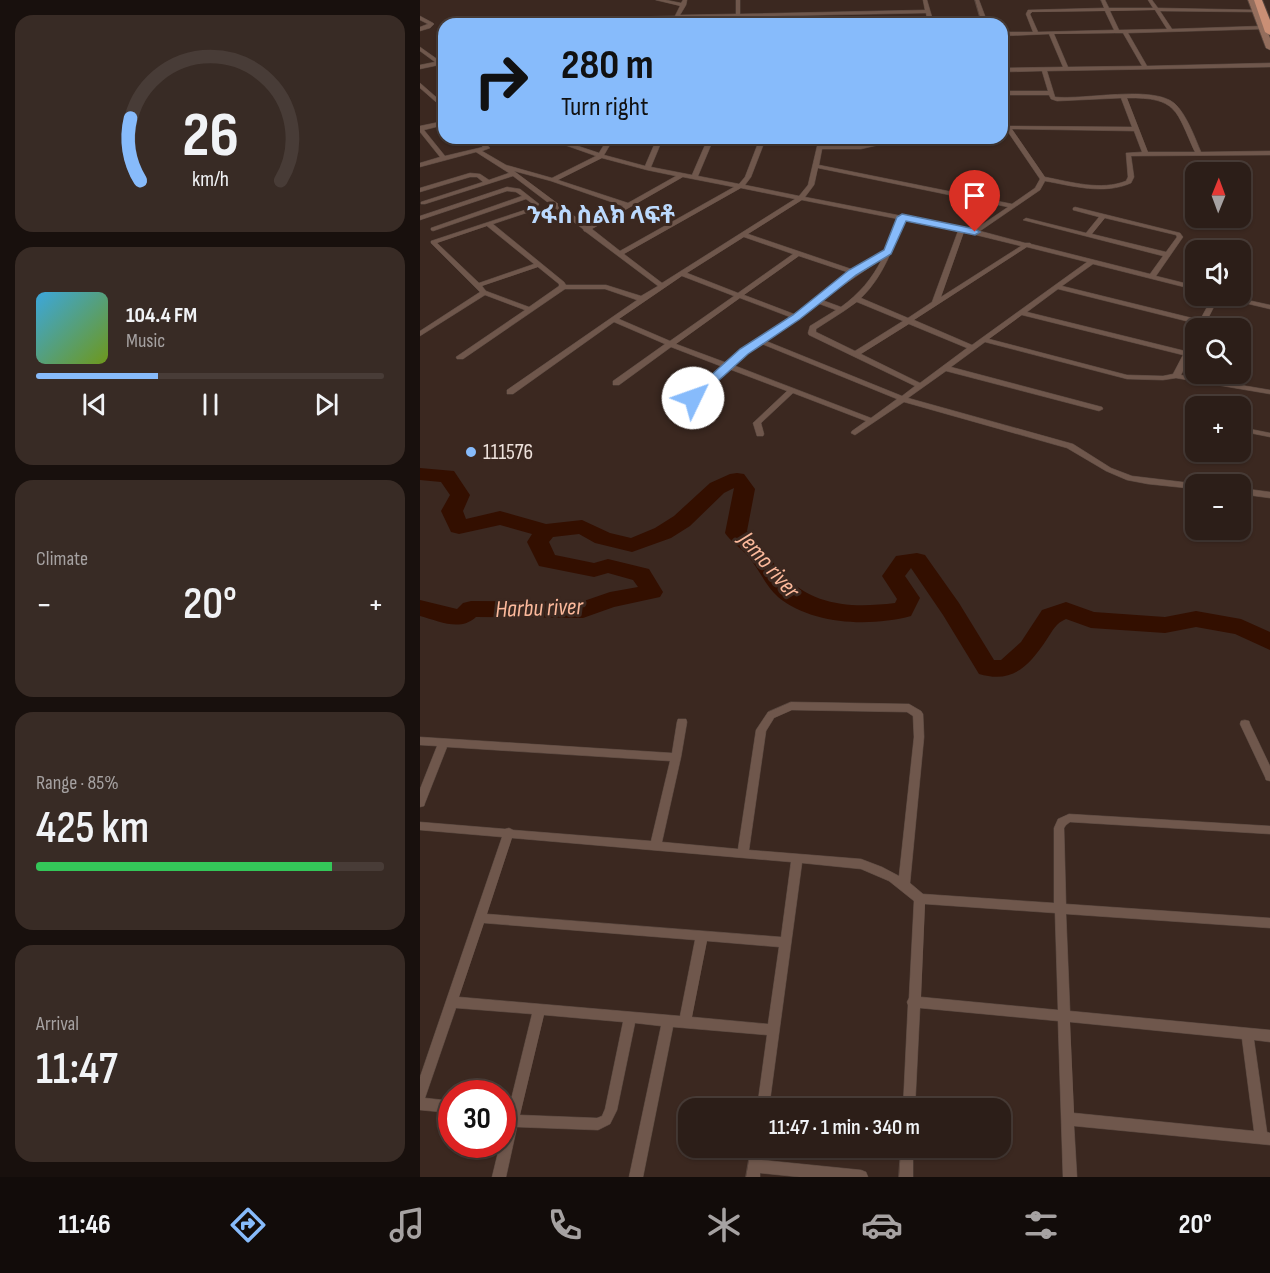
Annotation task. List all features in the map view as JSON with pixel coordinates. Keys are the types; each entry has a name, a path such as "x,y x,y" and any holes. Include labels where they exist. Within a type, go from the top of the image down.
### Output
{"highway":[{"path":"1258,0 1266,30"}],"street":[{"path":"658,0 685,2 676,16"},
{"path":"738,0 738,14"},
{"path":"925,0 929,18"},
{"path":"977,0 983,18"},
{"path":"1058,0 1063,10"},
{"path":"1103,0 1117,33"},
{"path":"1150,0 1171,31"},
{"path":"1251,0 1266,30 1270,48"},
{"path":"1037,34 1028,12 1107,9 1256,11"},
{"path":"640,18 927,11"},
{"path":"789,13 789,18"},
{"path":"420,18 431,24 420,29"},
{"path":"1008,34 1266,30"},
{"path":"1125,32 1144,67"},
{"path":"1051,34 1066,69"},
{"path":"420,49 438,62"},
{"path":"1008,70 1270,64"},
{"path":"420,67 438,65"},
{"path":"1044,69 1053,98 1062,100 1152,97 1172,104 1199,153"},
{"path":"420,85 438,101"},
{"path":"1008,93 1051,93"},
{"path":"420,97 431,95"},
{"path":"1124,98 1145,153"},
{"path":"438,124 420,128 444,158"},
{"path":"1008,127 1136,129"},
{"path":"975,232 1042,185 1043,179 1008,131"},
{"path":"420,165 487,148 483,144"},
{"path":"570,144 601,156 680,176 742,185 962,229 1185,285"},
{"path":"553,180 601,156 608,144"},
{"path":"647,168 657,144"},
{"path":"694,178 708,144"},
{"path":"619,255 742,185 748,177 761,144"},
{"path":"510,392 642,299 802,197 811,185 821,144"},
{"path":"821,147 861,147 876,144"},
{"path":"477,150 505,167 663,286"},
{"path":"1043,179 1101,187 1120,186 1129,182 1131,177 1127,156 1132,153 1270,153"},
{"path":"817,166 1013,206"},
{"path":"505,167 553,180 629,206"},
{"path":"423,203 513,174"},
{"path":"420,190 470,175 478,175 488,182"},
{"path":"586,230 680,176"},
{"path":"420,218 507,189 518,190 536,204 533,209 433,242 484,292 531,310"},
{"path":"433,229 526,197"},
{"path":"1076,209 1178,234 1180,237 1152,276"},
{"path":"1088,235 1104,215"},
{"path":"902,217 881,268 857,298 813,328 812,333 920,387"},
{"path":"1026,220 1168,255"},
{"path":"489,224 562,283 562,287"},
{"path":"935,304 962,229"},
{"path":"744,235 852,272"},
{"path":"855,355 1028,244"},
{"path":"693,398 728,366 796,317 852,272 888,252"},
{"path":"616,383 797,254"},
{"path":"855,434 1093,261"},
{"path":"477,286 539,265"},
{"path":"682,274 796,317"},
{"path":"460,357 562,287 606,287 642,299"},
{"path":"1058,287 1185,322"},
{"path":"420,334 484,292"},
{"path":"857,298 973,348"},
{"path":"817,301 842,309"},
{"path":"1251,303 1270,307"},
{"path":"1021,313 1185,354"},
{"path":"613,319 672,345 872,421"},
{"path":"984,340 1127,377 1176,376 1270,392"},
{"path":"761,341 903,399 1070,446 1125,478 1185,485"},
{"path":"1176,376 1185,358"},
{"path":"945,368 1100,409"},
{"path":"760,434 757,423 792,390"},
{"path":"1251,431 1270,435"},
{"path":"1251,492 1270,495"},
{"path":"743,853 761,730 771,715 791,706 909,708 918,714 919,737 904,883"},
{"path":"656,844 682,722"},
{"path":"1245,724 1270,777"},
{"path":"420,741 676,757"},
{"path":"420,803 443,743"},
{"path":"1070,1177 1060,908 1059,828 1062,822 1069,818 1270,830"},
{"path":"420,826 656,844 861,864 885,872 904,883 920,899 1270,923"},
{"path":"420,1095 509,832"},
{"path":"764,1098 797,858"},
{"path":"909,1098 920,899"},
{"path":"481,918 786,942"},
{"path":"685,1022 702,936"},
{"path":"453,1002 773,1030"},
{"path":"913,1002 1270,1036"},
{"path":"516,1090 538,1011"},
{"path":"516,1116 598,1124 606,1119 611,1110 630,1018"},
{"path":"636,1177 668,1021"},
{"path":"1068,1119 1266,1139 1247,1034"},
{"path":"420,1104 438,1106"},
{"path":"499,1177 502,1158"},
{"path":"906,1177 907,1158"},
{"path":"754,1172 861,1177"}],"waterway":[{"name":"Jemo river","path":"420,474 447,476 460,495 452,511 459,527 500,518 546,531"},
{"name":"Jemo river","path":"546,531 582,527 603,538 632,545 663,533 682,521 717,488 737,479 745,489 736,533 756,552 772,576 787,592 801,601 833,611 868,613 903,610 909,598 893,576 904,561 917,560 951,609 987,668 1006,669 1029,648 1050,616 1066,610 1091,620 1165,625 1196,619 1241,627 1270,642"},
{"name":"Harbu river","path":"420,608 461,618 471,609 583,610 610,600 652,592 641,574 608,566 594,570 547,561 538,542 546,531"}],"place":[{"name":"111576","path":"471,452"}],"district":[{"name":"ንፋስ ስልክ ላፍቶ","path":"601,215"}],"route":[{"path":"693,398 744,352 796,317 852,272 888,252 902,217 975,232"}]}
